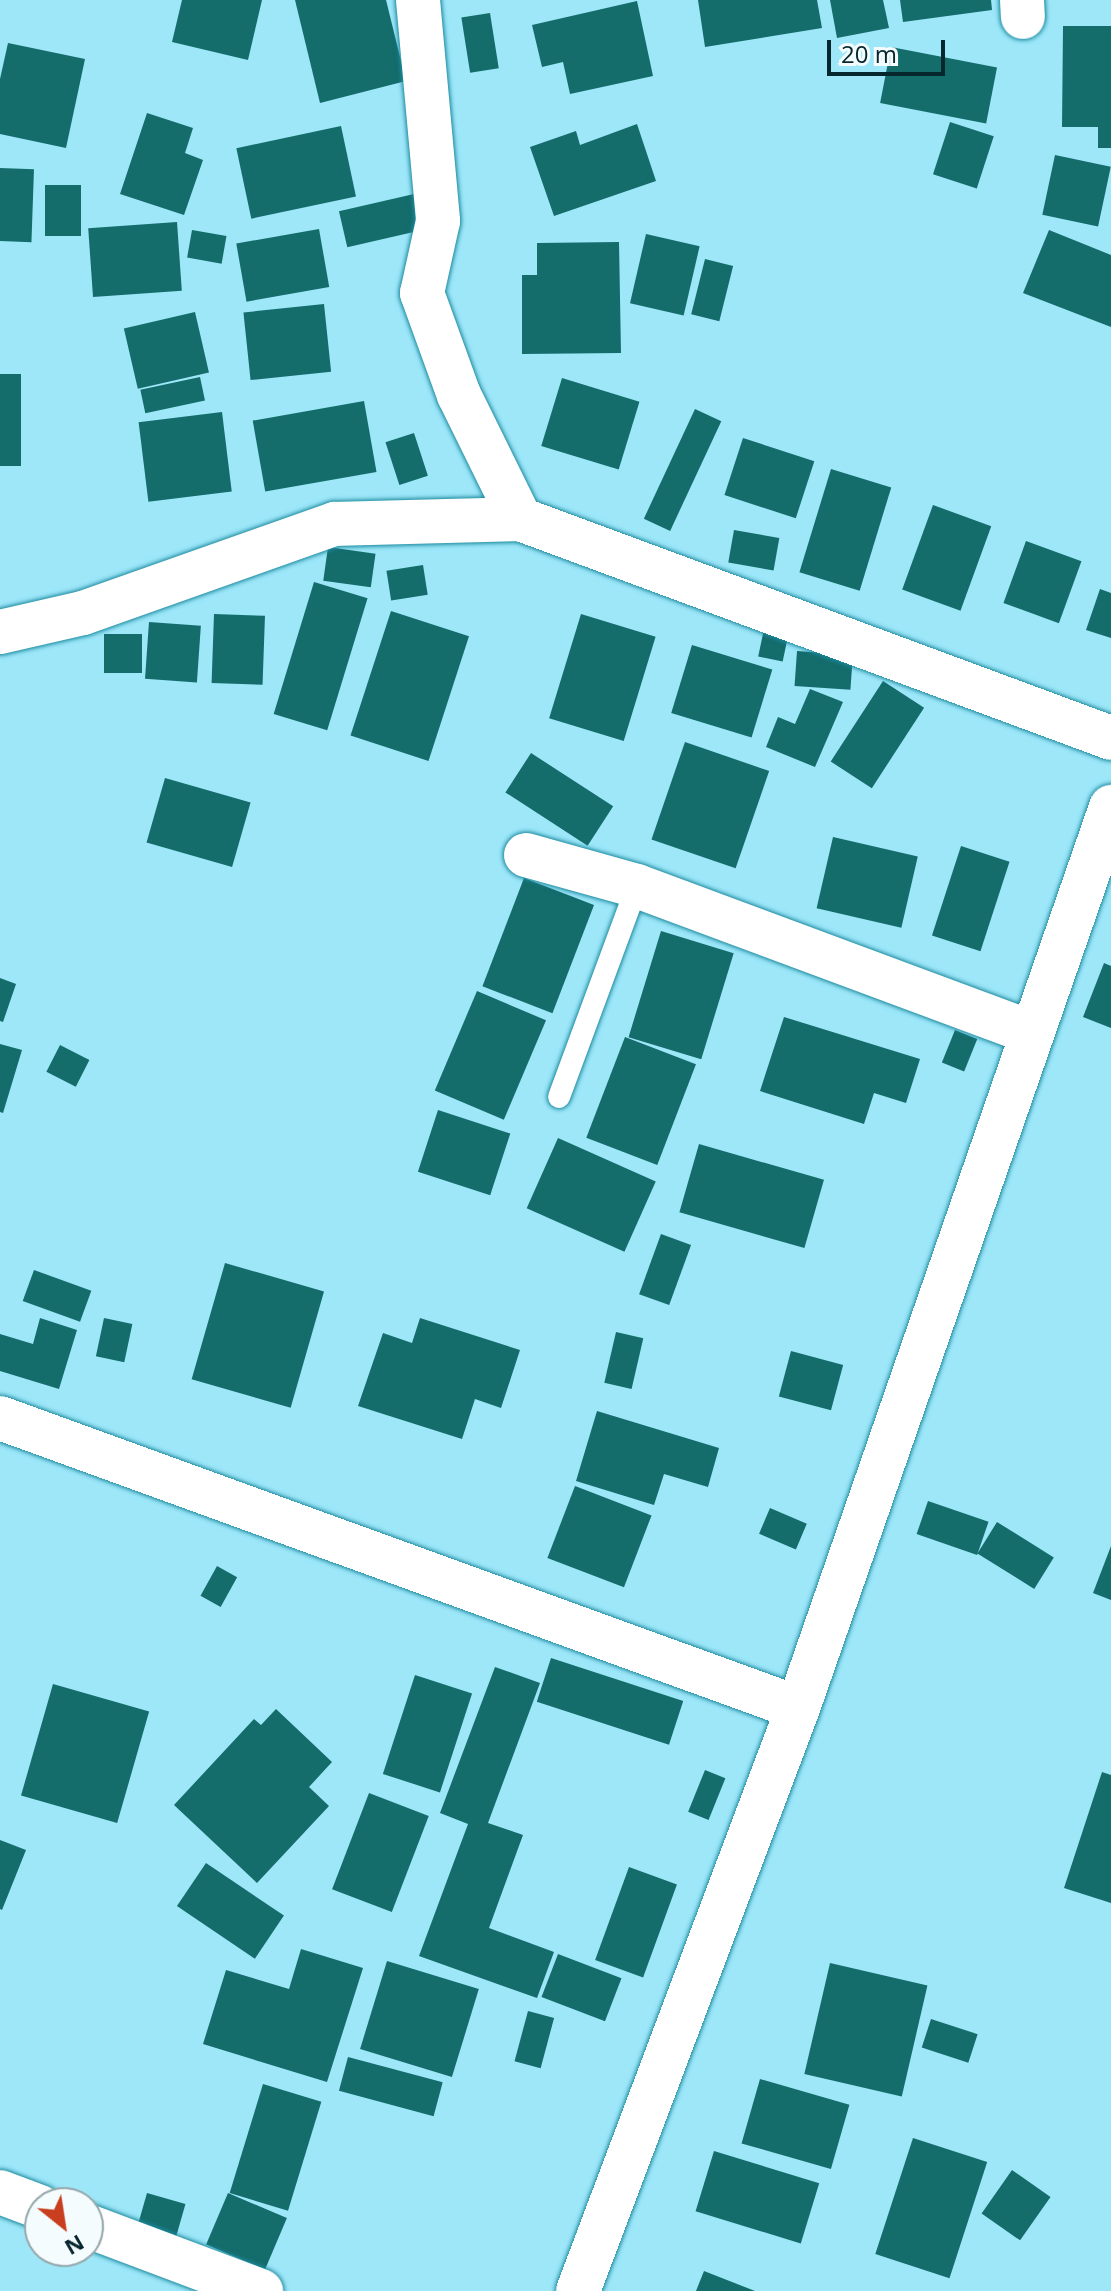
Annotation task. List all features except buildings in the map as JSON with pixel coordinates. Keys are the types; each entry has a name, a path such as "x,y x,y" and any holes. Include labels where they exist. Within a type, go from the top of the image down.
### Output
{"street":[{"path":"418,0 438,221 422,293 459,395 520,519"},
{"path":"0,632 83,613 335,524 520,519 1111,738"},
{"path":"578,2291 798,1708 1111,807"},
{"path":"526,855 637,886 1032,1033"},
{"path":"0,1418 798,1708"},
{"path":"0,2192 24,2201"},
{"path":"104,2232 261,2291"}],"lane":[{"path":"559,1097 637,886"}]}
